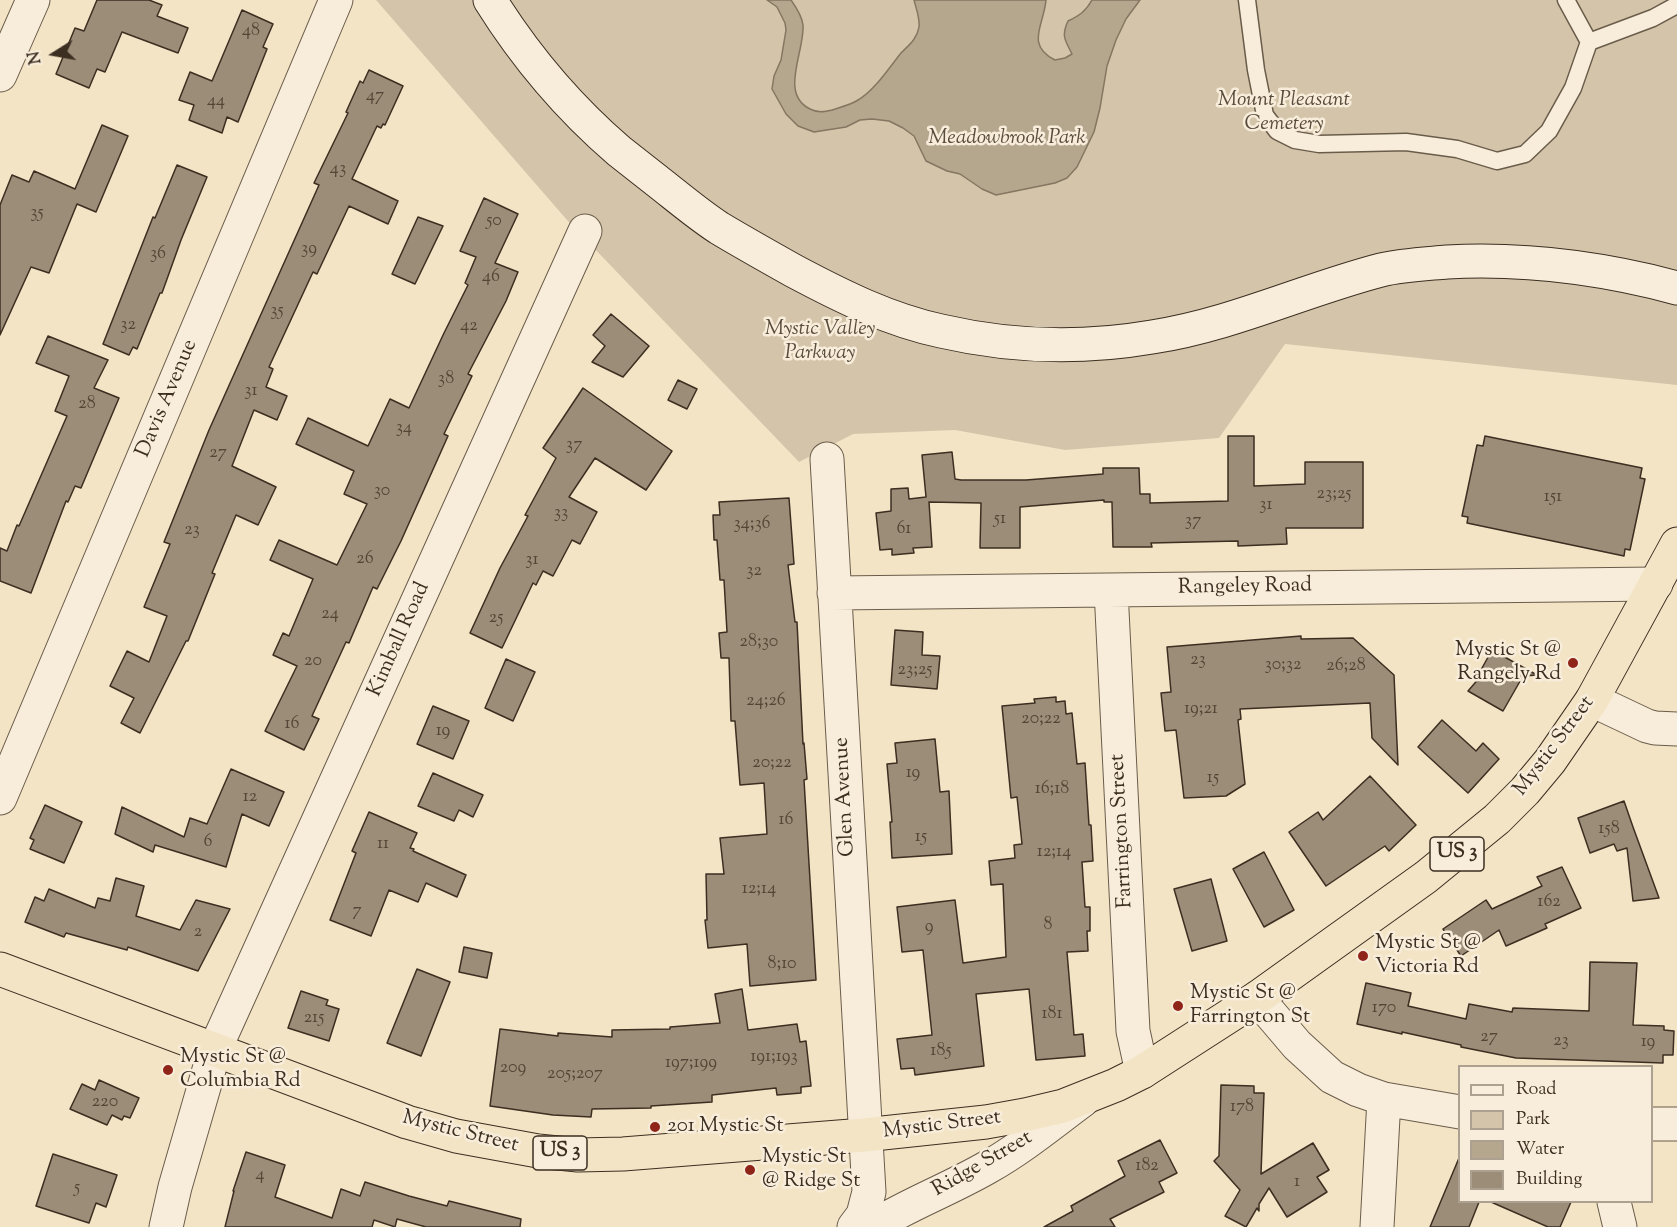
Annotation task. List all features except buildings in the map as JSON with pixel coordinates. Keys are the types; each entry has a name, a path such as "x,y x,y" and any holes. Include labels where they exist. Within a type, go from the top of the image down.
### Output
{"highway":[{"name":"Mystic Street","path":"0,969 407,1122 456,1136 538,1151 578,1155 623,1154 864,1135 986,1122 1063,1106 1142,1072 1257,998 1426,877 1497,819 1550,761 1592,700 1677,544"}],"street":[{"path":"0,75 33,0"},
{"name":"Davis Avenue","path":"0,798 336,0"},
{"path":"490,0 537,66 577,110 619,150 717,226 792,270 857,304 939,331 1017,344 1059,346 1149,338 1190,331 1308,291 1386,269 1479,260 1593,269 1641,278 1677,288"},
{"name":"Kimball Road","path":"166,1227 175,1187 215,1049 585,231"},
{"name":"Glen Avenue","path":"826,459 864,1135"},
{"name":"Rangeley Road","path":"834,593 1656,584"},
{"name":"Farrington Street","path":"1111,590 1133,1030 1142,1072"},
{"path":"1592,700 1647,726 1677,729"},
{"path":"1257,998 1297,1045 1332,1077 1384,1100 1458,1112"},
{"name":"Ridge Street","path":"872,1227 987,1168 1018,1149 1090,1095"},
{"path":"1377,1227 1384,1100"},
{"path":"1653,1124 1677,1124"},
{"path":"854,1227 863,1215 868,1199 864,1135"},
{"path":"1614,1203 1620,1227"}],"lane":[{"path":"1247,0 1256,70 1265,115 1277,131 1295,140 1318,144 1406,142 1457,149 1497,161 1524,154 1549,131 1573,88 1589,42 1566,0"},
{"path":"1589,42 1653,18 1677,5"}],"green space":[{"path":"376,0 1677,0 1677,385 1285,344 1219,438 1065,450 955,430 853,434 799,462 567,220"}],"water":[{"path":"767,0 791,0 800,15 803,35 796,71 796,93 801,102 810,109 821,112 849,105 864,96 912,42 919,24 914,0 1046,0 1038,41 1046,54 1055,60 1072,54 1065,38 1066,26 1068,21 1082,13 1092,0 1140,0 1126,19 1116,40 1107,66 1094,132 1077,167 1067,178 1055,183 996,195 982,189 960,174 947,171 926,161 914,136 889,121 860,120 846,127 814,132 798,126 786,114 772,89 774,76 781,60 786,30 777,7"}],"place":[{"name":"Mystic St @ Rangely Rd","path":"1573,663"},
{"name":"Mystic St @ Victoria Rd","path":"1363,956"},
{"name":"Mystic St @ Farrington St","path":"1178,1006"},
{"name":"Mystic St @ Columbia Rd","path":"168,1070"},
{"name":"201 Mystic St","path":"655,1127"},
{"name":"Mystic St @ Ridge St","path":"750,1170"}],"park label":[{"name":"Mount Pleasant Cemetery","path":"1284,113"},
{"name":"Meadowbrook Park","path":"1007,139"},
{"name":"Mystic Valley Parkway","path":"820,342"}]}
